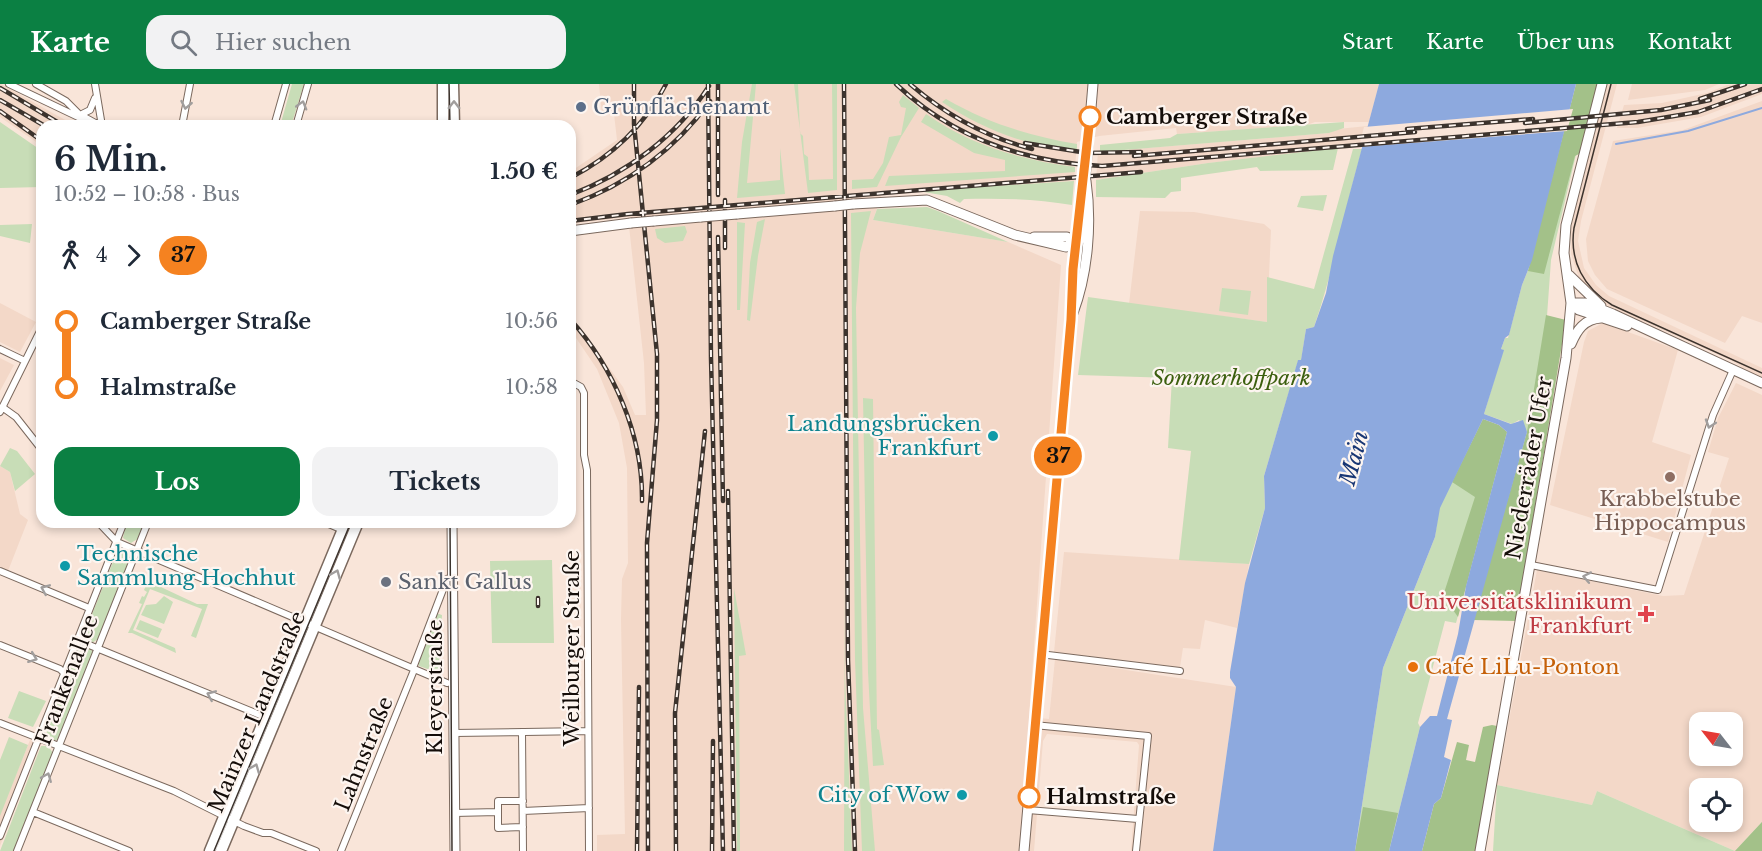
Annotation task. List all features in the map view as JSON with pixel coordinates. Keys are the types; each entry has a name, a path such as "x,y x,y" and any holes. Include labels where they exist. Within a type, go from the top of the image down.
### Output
{"main road":[{"path":"443,84 443,120"},
{"path":"453,84 454,120"},
{"path":"1024,851 1071,320 1071,245 1076,232 1085,179 1093,84"},
{"name":"Niederräder Ufer","path":"1480,851 1566,358 1571,303 1564,246 1566,225 1602,84"},
{"path":"1071,320 1081,285 1088,228 1085,179"},
{"path":"576,230 654,221 918,200 935,202 1023,237 1071,245 1085,257"},
{"path":"1071,245 1088,228"},
{"path":"1072,274 1075,286 1081,285"},
{"path":"1569,275 1610,317"},
{"path":"1571,303 1579,310 1610,317 1659,336 1762,383"},
{"path":"1566,358 1575,334 1585,323 1610,317"},
{"name":"Mainzer Landstraße","path":"210,851 229,818 309,625 343,528"},
{"name":"Mainzer Landstraße","path":"220,851 229,818 265,717 355,528"},
{"name":"Kleyerstraße","path":"452,528 455,851"}],"street":[{"path":"9,84 86,120"},
{"path":"36,84 66,101 91,120"},
{"path":"94,84 99,120"},
{"path":"183,120 190,84"},
{"path":"276,120 286,84"},
{"path":"298,120 308,84"},
{"path":"60,109 80,113 90,110 96,94"},
{"path":"36,339 1,409 16,417 36,442"},
{"path":"0,349 25,361"},
{"path":"1531,565 1658,590 1713,415 1733,370"},
{"name":"Weilburger Straße","path":"576,384 581,387 584,393 584,455 587,473 589,851"},
{"path":"104,528 117,542 447,683"},
{"name":"Frankenallee","path":"0,836 122,528"},
{"name":"Frankenallee","path":"17,851 146,528"},
{"path":"0,571 90,608"},
{"name":"Lahnstraße","path":"341,851 414,669 447,579"},
{"path":"77,640 265,717"},
{"path":"0,645 60,669 64,673"},
{"path":"1040,654 1180,671"},
{"path":"0,723 38,740 145,779 263,833 271,833 316,851"},
{"path":"1034,726 1148,736 1136,851"},
{"path":"454,733 588,731"},
{"path":"522,732 523,851"},
{"path":"522,801 498,801 498,828 523,827"},
{"path":"523,811 589,808"},
{"path":"1028,810 1138,819"},
{"path":"33,812 129,851"},
{"path":"454,813 498,812"}],"shaded area":[{"path":"1,84 65,120 36,120 36,142 0,117"},
{"path":"599,84 1379,84 1369,122 1315,122 1307,125 1177,134 1176,128 1099,136 1077,142 1074,181 882,194 873,220 1008,242 1061,265 1029,717 1049,719 1055,659 1236,687 1213,851 1131,851 1139,745 1137,742 1047,734 1043,741 1034,851 597,851 597,835 625,834 621,619 622,579 628,563 627,468 619,423 597,369 576,338 576,322 623,387 635,415 646,415 644,363 628,217 576,223 576,168 617,140 614,114 602,115"},
{"path":"1607,84 1617,84 1581,221 1578,241 1584,268 1596,285 1609,296 1762,368 1762,381 1740,371 1742,367 1730,360 1604,304 1580,281 1571,254 1571,227"},
{"path":"1632,84 1719,84 1705,90 1628,100"},
{"path":"1762,84 1762,94 1701,117 1637,128 1617,128 1624,105 1662,103 1707,93 1727,85"},
{"path":"1762,101 1762,323 1742,316 1725,343 1607,289 1595,275 1588,261 1586,239 1613,141 1683,130"},
{"path":"1368,126 1365,146 1208,163 1096,180 1098,152 1329,133 1337,129"},
{"path":"1140,211 1194,212 1264,224 1271,230 1267,322 1129,304"},
{"path":"0,303 36,322 20,352 0,342"},
{"path":"1603,323 1678,350 1652,442 1691,455 1668,542 1550,505 1584,342 1588,331"},
{"path":"0,358 14,365 0,391"},
{"name":"Universitätsklinikum Frankfurt","path":"1736,383 1762,395 1762,822 1735,851 1691,832 1743,832 1743,778 1689,778 1689,831 1597,791 1592,805 1497,785 1537,570 1663,596 1684,595 1729,458 1708,452 1718,418"},
{"path":"0,466 10,472 20,514 28,520 8,571 0,568"},
{"path":"1064,552 1249,564 1237,628 1205,620 1200,649 1183,648 1180,667 1054,652"},
{"path":"30,740 41,744 0,846 0,814"}],"green space":[{"path":"292,84 304,84 293,120 282,120"},
{"path":"752,84 756,84 747,183 780,180 780,148 785,194 737,198 742,142"},
{"path":"794,84 798,84 800,130"},
{"path":"832,84 837,84 837,190 808,193 800,133 803,136 804,154 808,157 809,180 833,179"},
{"path":"1576,84 1598,84 1579,154 1575,156 1544,274 1528,271"},
{"path":"903,95 919,108 901,137 877,187 852,189 852,180 873,179 883,163 889,137 901,135 906,108 901,107 899,102"},
{"path":"946,99 1009,128 1077,144 1077,151 1023,141 1006,135 957,112 942,102"},
{"path":"926,114 979,143 1016,156 1075,167 1075,172 885,186 889,176 1005,171 1005,160 974,153 921,122"},
{"path":"0,122 36,147 36,187 0,188"},
{"path":"1344,122 1344,128 1329,133 1100,152 1100,145 1170,138 1177,134"},
{"path":"1561,142 1579,142 1551,260 1542,386 1473,620 1527,432 1519,420 1512,424 1484,414 1503,350 1501,349 1505,338 1508,338 1522,285 1532,260"},
{"path":"1338,148 1333,170 1260,171 1257,167 1181,178 1181,191 1171,192 1165,198 1096,197 1096,180 1208,163"},
{"name":"Sommerhoffpark","path":"1353,149 1362,149 1321,305 1314,327 1306,329 1301,361 1298,361 1264,476 1265,508 1249,564 1179,560 1191,451 1168,448 1172,378 1078,375 1088,297 1267,322 1267,277 1314,289"},
{"path":"1074,181 1072,205 1005,199 964,199 960,203 947,196 918,191"},
{"path":"1327,195 1323,211 1297,207 1301,196"},
{"path":"927,207 1008,242 873,220 877,209"},
{"path":"871,211 860,253 856,308 863,708 875,851 862,851 855,660 851,213"},
{"path":"765,219 750,321 747,320 750,263 757,222"},
{"path":"737,222 745,223 740,310 737,310"},
{"path":"32,224 30,243 0,236 0,225"},
{"path":"685,226 687,232 683,241 665,243 657,238 655,229"},
{"path":"1222,288 1251,291 1248,315 1219,311"},
{"path":"1546,315 1566,320 1516,621 1473,620 1527,432"},
{"path":"863,398 873,399 877,729 884,765 873,766 868,672"},
{"path":"1483,419 1507,432 1456,623 1445,621 1418,723 1420,727 1389,851 1355,851 1383,668 1435,537 1439,508"},
{"path":"1483,419 1499,425 1507,432 1458,617 1443,596 1475,497 1452,482"},
{"path":"10,448 17,451 35,474 15,491 10,472 0,466"},
{"path":"125,528 142,528 139,538 131,543 123,538"},
{"path":"119,550 128,552 131,560 98,639 92,643 84,634 113,562 111,561"},
{"path":"845,555 845,676 852,851 844,851"},
{"path":"552,560 554,643 492,643 490,561"},
{"path":"148,581 197,604 208,604 196,638 191,636 202,609 150,589 133,630 175,648 176,653 128,633 142,604 139,603 142,596 144,597 147,592 144,590"},
{"path":"734,588 746,655 739,656 740,851 737,851"},
{"path":"164,596 173,602 164,624 141,615 146,605 156,604"},
{"path":"436,613 442,615 439,673 419,666 418,662"},
{"path":"140,620 162,629 158,638 136,629"},
{"path":"84,646 91,649 93,654 61,736 58,740 51,740 45,729 75,659 73,657 76,650"},
{"path":"19,691 46,701 33,727 8,718"},
{"path":"1497,726 1476,851 1422,851 1434,804 1441,798 1457,742 1469,745 1466,760 1475,762 1483,727"},
{"path":"9,737 28,745 0,816 0,760"},
{"path":"41,746 48,746 53,753 16,851 0,851"},
{"path":"1497,785 1592,805 1597,791 1735,851 1493,851"},
{"path":"1363,807 1398,813 1389,851 1355,851"},
{"path":"1762,822 1762,851 1735,851"},
{"path":"1762,822 1762,851 1735,851"}],"water":[{"name":"Main","path":"1379,84 1576,84 1532,260 1522,285 1509,335 1505,338 1501,349 1504,350 1484,414 1511,424 1523,420 1527,432 1447,719 1452,720 1444,757 1451,760 1441,798 1434,804 1422,851 1389,851 1420,727 1430,716 1437,716 1458,634 1466,586 1507,432 1499,425 1483,419 1440,508 1435,537 1383,668 1355,851 1213,851 1236,687 1230,678 1230,672 1245,583 1265,508 1264,476 1298,360 1301,360 1306,329 1314,327 1326,293 1333,256"}],"pier":[{"path":"1573,109 1567,131 1359,147 1364,127"}],"waterway":[{"path":"1616,144 1688,131 1762,108"}],"tram line":[{"path":"449,84 450,120"},
{"path":"1611,84 1574,228 1576,262 1586,282 1612,305 1762,373"},
{"path":"214,851 349,528"},
{"path":"450,528 452,851"}],"railway":[{"path":"634,84 634,124 657,354 657,420 647,543 648,851"},
{"path":"576,175 613,150 626,138 648,113 666,84"},
{"path":"708,84 711,358 723,851"},
{"path":"718,84 718,195"},
{"path":"844,84 848,660 855,851"},
{"path":"896,84 942,119 992,144 1045,159 1102,166 1638,122 1698,112 1762,89"},
{"path":"910,84 938,106 967,124 1032,149"},
{"path":"1700,99 1745,84"},
{"path":"576,192 611,176 666,137 682,121 709,86"},
{"path":"0,88 54,120"},
{"path":"0,100 36,121"},
{"path":"1525,123 1661,110 1710,100"},
{"path":"576,203 611,187 648,164 681,135 710,101"},
{"path":"0,111 36,137"},
{"path":"1407,129 1533,119"},
{"path":"1134,156 1415,132"},
{"path":"1025,143 1087,153 1141,152"},
{"path":"576,220 628,214 1141,172"},
{"path":"725,200 725,248"},
{"path":"718,237 723,501"},
{"path":"576,326 600,359 623,404 637,452 642,501"},
{"path":"676,851 675,713 705,431"},
{"path":"728,491 734,851"},
{"path":"538,598 538,606"},
{"path":"637,851 639,687"},
{"path":"712,851 713,741"}],"bus line":[{"name":"37","path":"1029,797 1038,669 1071,320 1073,269 1081,193 1085,179 1090,117"}],"place":[{"name":"Grünflächenamt","path":"581,107"},
{"name":"Camberger Straße","path":"1090,117"},
{"name":"Landungsbrücken Frankfurt","path":"993,436"},
{"name":"Krabbelstube Hippocampus","path":"1670,477"},
{"name":"Technische Sammlung Hochhut","path":"65,566"},
{"name":"Sankt Gallus","path":"386,582"},
{"name":"Universitätsklinikum Frankfurt","path":"1646,614"},
{"name":"Café LiLu-Ponton","path":"1413,667"},
{"name":"City of Wow","path":"962,795"},
{"name":"Halmstraße","path":"1029,797"}]}
